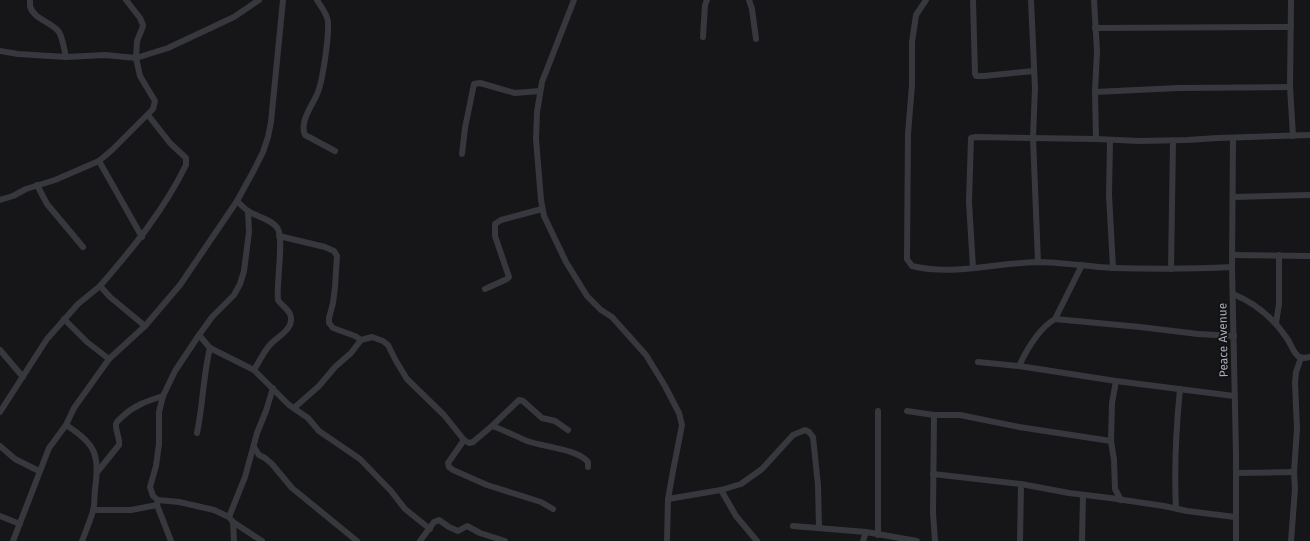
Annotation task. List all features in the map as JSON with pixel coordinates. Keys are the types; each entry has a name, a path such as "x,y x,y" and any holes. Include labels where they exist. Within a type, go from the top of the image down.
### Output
{"street":[{"path":"30,0 30,6 35,13 55,28 59,33 66,57"},
{"path":"0,200 37,185 55,180 99,161 153,109 155,101 140,76 136,58 137,41 143,25 137,13 126,0"},
{"path":"0,51 18,54 66,57 105,55 136,58 168,48 234,17 259,0"},
{"path":"13,541 49,448 66,424 74,408 109,360 145,326 180,285 237,201 263,152 268,138 284,0"},
{"path":"316,0 325,13 328,22 328,33 320,86 305,119 303,130 305,135 335,150"},
{"path":"574,0 542,82 540,91 537,112 536,139 540,200 544,216 566,262 587,296 601,310 612,317 646,355 680,413 682,425 668,499 667,541"},
{"path":"703,37 705,5 707,0"},
{"path":"749,0 752,8 756,39"},
{"path":"926,0 916,15 912,42 912,85 908,134 907,258 912,266 923,269 942,270 1038,262 1113,268 1171,269 1232,267"},
{"path":"972,0 976,76 1034,71"},
{"path":"1031,0 1035,88 1033,137 1038,262"},
{"path":"1094,0 1097,51 1095,92 1096,139"},
{"path":"1291,0 1290,87 1293,136"},
{"path":"1095,28 1291,27"},
{"path":"462,154 474,84 480,83 515,93 540,91"},
{"path":"1095,92 1178,88 1290,87"},
{"path":"0,412 47,338 78,304 100,286 119,266 142,237 164,205 183,172 187,161 186,158 170,142 148,115"},
{"path":"973,268 969,202 970,139 976,137 1033,137 1173,141 1310,135"},
{"name":"Peace Avenue","path":"1233,138 1232,267 1236,541"},
{"path":"1110,140 1109,195 1113,268"},
{"path":"1171,269 1173,141"},
{"path":"99,161 142,237"},
{"path":"37,185 47,204 83,247"},
{"path":"1233,197 1310,195"},
{"path":"237,201 248,211 278,228 278,300 290,314 291,323 288,328 269,345 254,370"},
{"path":"485,289 507,280 509,277 495,236 495,224 501,220 542,208"},
{"path":"171,541 150,487 156,466 159,444 159,412 163,396 175,370 212,317 234,295 240,284 244,271 249,232 248,211"},
{"path":"279,236 325,247 334,251 337,256 336,281 329,318 330,323 333,328 355,336 361,340"},
{"path":"1232,255 1310,256"},
{"path":"1276,323 1279,304 1279,255"},
{"path":"1020,366 1036,337 1048,323 1055,319 1082,266"},
{"path":"100,286 110,297 145,326"},
{"path":"1233,294 1249,301 1276,323 1289,340 1295,352 1301,358"},
{"path":"64,319 87,342 109,360"},
{"path":"1055,319 1198,334 1234,336"},
{"path":"199,335 210,348 254,370 289,405 308,418 326,437 354,455 391,491 405,509 430,529"},
{"path":"294,408 319,386 335,367 351,353 361,340 372,337 383,341 388,345 396,361 408,379 444,415 464,440 469,443 473,442 492,426 519,400 542,418 555,421 568,430"},
{"path":"197,433 202,413 210,348"},
{"path":"0,350 23,377"},
{"path":"1301,358 1310,357"},
{"path":"1291,541 1295,489 1294,472 1297,429 1295,383 1296,372 1301,358"},
{"path":"978,362 1020,366 1116,382 1234,396"},
{"path":"1116,382 1112,403 1111,441 1114,460 1115,489 1121,500"},
{"path":"234,541 231,520 250,462 257,433 273,388"},
{"path":"1176,508 1174,469 1180,389"},
{"path":"98,471 120,442 115,427 116,423 140,403 163,396"},
{"path":"878,410 878,535"},
{"path":"907,411 934,415 960,415 1019,427 1111,441"},
{"path":"934,415 933,513 935,541"},
{"path":"66,424 87,441 93,449 97,459 98,471 93,510 82,541"},
{"path":"492,426 527,441 580,455 588,462 588,467"},
{"path":"668,499 720,490 741,484 747,481 769,462 793,435 801,431 809,432 813,437 818,485 819,528"},
{"path":"464,440 448,463 449,467 487,485 541,502 553,509"},
{"path":"0,446 15,459 39,472"},
{"path":"254,447 259,455 272,464 292,488 357,541"},
{"path":"250,462 259,455"},
{"path":"1236,473 1294,472"},
{"path":"933,474 1021,484 1083,495 1235,517"},
{"path":"1020,541 1021,484"},
{"path":"1110,498 1115,489"},
{"path":"720,490 736,516 757,541"},
{"path":"1082,541 1083,495"},
{"path":"93,510 131,510 157,502 192,504 214,510 262,541"},
{"path":"0,516 20,524"},
{"path":"420,541 434,522 439,520 458,531 467,526 490,539 505,541"},
{"path":"793,526 866,532 917,541"},
{"path":"863,541 866,532"}]}
